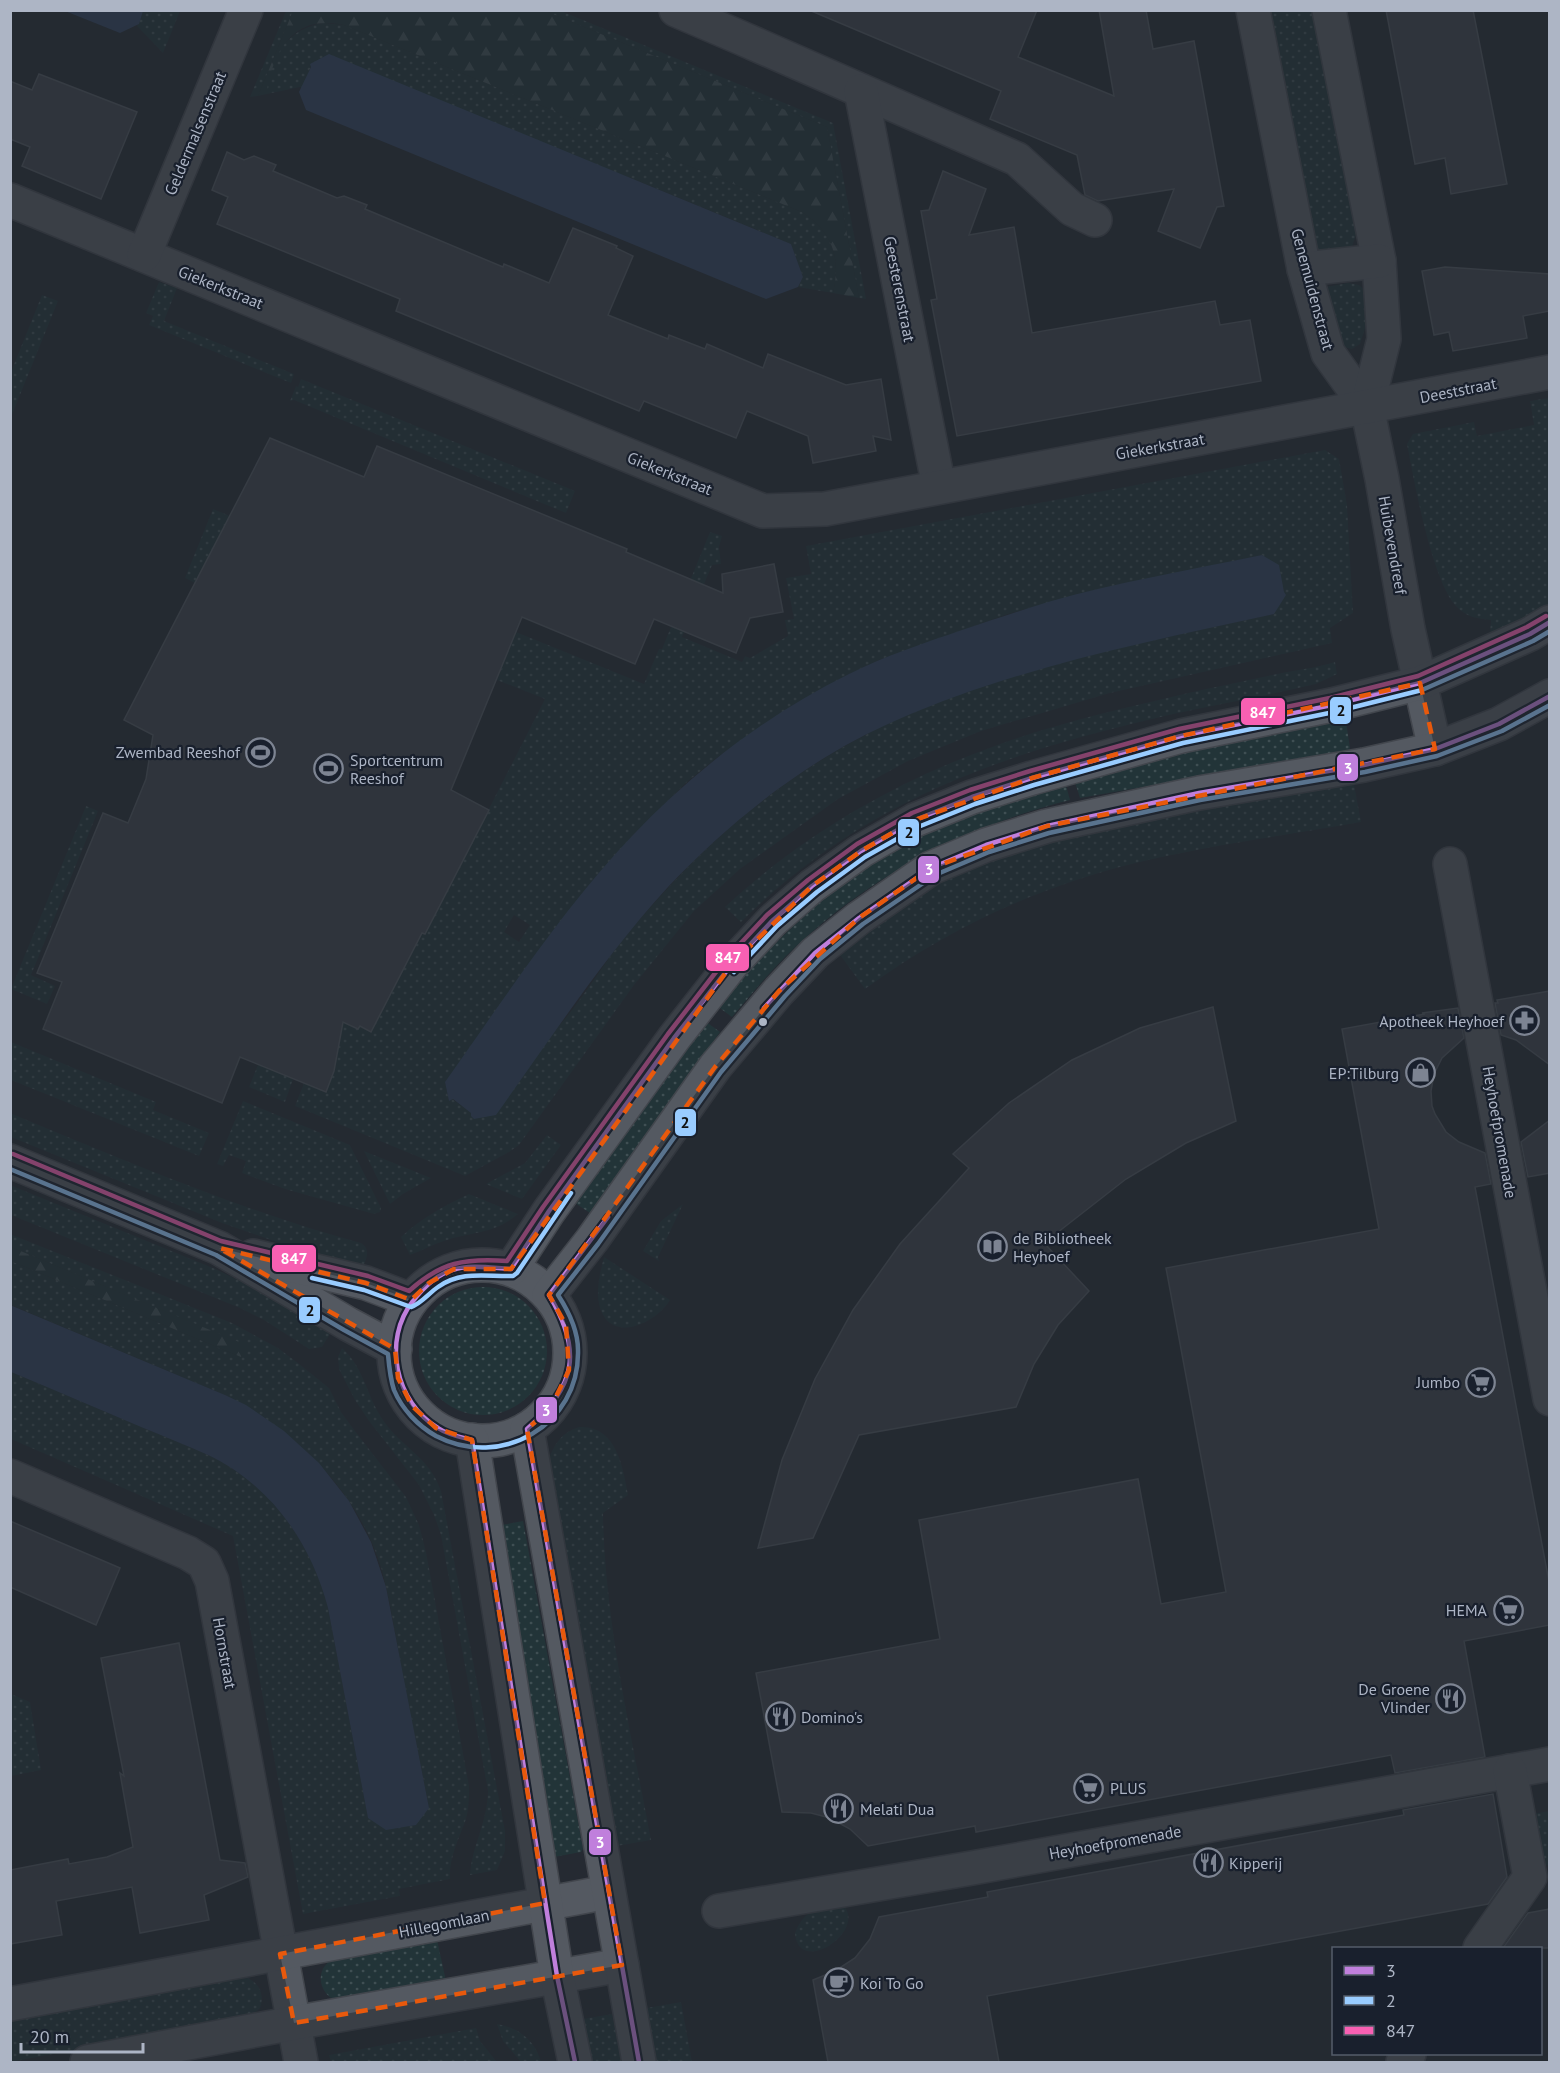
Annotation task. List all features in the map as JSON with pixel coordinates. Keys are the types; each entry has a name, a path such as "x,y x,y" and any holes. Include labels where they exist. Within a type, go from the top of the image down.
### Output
{"street":[{"name":"Geldermalsenstraat","path":"144,255 246,10"},
{"path":"676,10 1017,159 1072,209 1095,220"},
{"name":"Genemuidenstraat","path":"1253,10 1304,269 1328,353 1367,407"},
{"path":"1329,10 1379,261 1384,339 1367,407"},
{"name":"Geesterenstraat","path":"861,91 939,487"},
{"name":"Giekerkstraat","path":"10,200 763,511 825,509 1367,407"},
{"path":"1304,269 1379,261"},
{"name":"Deeststraat","path":"1367,407 1550,372"},
{"name":"Huibevendreef","path":"1367,407 1408,629 1435,749"},
{"path":"511,1269 549,1211 667,1048 732,964 772,921 812,886 861,851 915,820 972,797 1032,778 1181,736 1332,705 1420,683 1530,634 1550,622"},
{"path":"549,1295 592,1240 715,1067 779,991 824,946 859,918 932,868 986,845 1047,826 1199,794 1364,765 1435,749 1498,724 1550,696"},
{"name":"Heyhoefpromenade","path":"1450,864 1550,1399"},
{"path":"10,1161 219,1248 395,1349"},
{"path":"219,1248 366,1283 411,1300"},
{"path":"479,1266 511,1269 534,1281 549,1295 566,1325 571,1350 569,1370 564,1388 550,1409 527,1429 496,1440 472,1440 454,1436 436,1428 412,1406 398,1378 395,1349 401,1318 411,1300 429,1282 454,1269 479,1266"},
{"path":"527,1429 639,2062"},
{"path":"472,1440 545,1903 574,2062"},
{"name":"Hornstraat","path":"10,1476 188,1553 204,1563 212,1581 280,1954"},
{"name":"Heyhoefpromenade","path":"719,1911 1550,1764"},
{"path":"1481,1947 1540,1876 1510,1771"},
{"name":"Hillegomlaan","path":"10,2004 608,1892"},
{"path":"280,1954 301,2062"},
{"path":"87,2062 622,1965"}],"highlighted area":[{"path":"1420,683 1435,749 1047,826 931,868 859,918 779,991 715,1067 549,1295 566,1325 569,1370 550,1409 527,1429 622,1965 294,2023 280,1954 545,1903 472,1440 436,1428 412,1406 398,1378 395,1349 219,1248 366,1283 411,1300 429,1283 454,1269 511,1269 732,964 812,886 861,851 915,820 1032,778 1181,736"}],"green space":[{"path":"143,11 180,11 163,53 137,26"},
{"path":"286,11 293,11 258,96 250,97"},
{"path":"293,11 545,11 827,127 859,298 833,293 836,268 832,247 821,228 802,212 344,25 321,23 311,25 294,34 275,61 268,81 267,94 258,96"},
{"path":"545,11 561,11 833,123 866,299 859,298 827,127"},
{"path":"1262,11 1316,11 1357,231 1352,247 1315,254"},
{"path":"324,23 344,25 802,212 821,228 832,247 836,269 833,293 798,287 803,277 791,244 631,178 311,66 302,89 300,87 267,94 271,69 282,47 300,31"},
{"path":"159,282 177,288 164,321 294,374 291,383 149,325 153,316 146,313"},
{"path":"1348,283 1359,285 1367,292 1366,325 1360,344 1352,349 1343,347 1326,287"},
{"path":"42,295 58,301 11,417 11,372"},
{"path":"301,379 575,491 566,513 294,400 290,401"},
{"path":"1549,398 1549,606 1536,615 1490,634 1491,620 1472,617 1464,613 1448,595 1425,530 1407,444 1413,434 1474,422 1477,436 1534,425 1530,401"},
{"path":"1325,450 1339,459 1347,505 1353,613 1330,628 1332,643 1110,693 981,731 908,761 838,799 740,869 694,911 634,985 519,1145 465,1176 295,1106 304,1083 325,1091 334,1069 293,1079 285,1102 249,1087 284,991 358,1029 360,1026 370,1032 422,933 425,934 545,699 497,680 516,632 644,684 659,649 662,649 710,532 722,536 719,547 721,564 712,565 682,637 742,662 745,656 750,658 788,636 785,620 794,619 786,578 811,574 806,546","holes":["1262,555 1279,568 1284,592 1274,614 1082,657 941,701 869,733 790,781 741,818 675,880 617,947 559,1026 473,1114 452,1099 449,1101 445,1082 632,836 688,781 719,756 793,705 879,660 1008,614 1092,591","514,915 530,925 519,942 504,932"]},
{"path":"213,509 230,516 195,583 185,578"},
{"path":"1335,662 1337,674 1316,684 1108,730 1050,746 939,787 887,813 837,844 788,880 741,922 725,907 785,857 850,813 884,794 956,761 1039,731 1087,718 1184,694"},
{"path":"1342,719 1346,722 1350,748 1348,751 1080,798 1074,779 1174,753"},
{"path":"1353,779 1361,822 1161,857 1061,885 992,913 927,948 865,989 835,948 904,898 1021,843"},
{"path":"1065,782 1070,800 992,825 954,841 882,879 816,928 779,963 732,1017 717,1006 771,948 827,896 890,852 924,833 961,817"},
{"path":"86,806 98,811 31,975 55,986 47,1004 11,989"},
{"path":"705,1021 720,1032 590,1213 575,1203"},
{"path":"11,1042 156,1102 153,1110 209,1133 199,1156 11,1080"},
{"path":"243,1101 350,1145 381,1208 380,1212 374,1214 285,1189 242,1173 246,1161 229,1155 223,1166 217,1164"},
{"path":"10,1113 227,1200 361,1243 367,1251 362,1268 222,1223 11,1137"},
{"path":"547,1135 561,1145 522,1199 486,1184 525,1163"},
{"path":"364,1151 431,1178 390,1204"},
{"path":"10,1185 213,1268 335,1326 322,1347 309,1349 264,1320 240,1308 11,1215"},
{"path":"469,1194 518,1214 500,1226 444,1241 410,1255 401,1237 433,1213"},
{"path":"683,1204 658,1257 659,1261 643,1251 661,1221"},
{"path":"10,1234 232,1323 278,1348 329,1388 341,1412 406,1497 419,1525 426,1552 469,1786 467,1815 453,1856 450,1879 399,1889 400,1896 303,1914 233,1536 11,1439 11,1372 208,1455 251,1482 285,1518 311,1561 328,1608 368,1818 429,1808 387,1591 370,1539 356,1512 320,1464 275,1425 225,1395 11,1305 11,1261 241,1357 245,1345 11,1247"},
{"path":"11,1247 246,1345 241,1357 11,1261"},
{"path":"604,1257 670,1300 654,1317 643,1323 632,1327 612,1324 604,1317 598,1298"},
{"path":"483,1287 508,1292 528,1306 542,1326 547,1351 542,1376 528,1396 508,1410 483,1415 458,1410 438,1396 424,1376 419,1351 424,1326 438,1306 458,1292"},
{"path":"342,1348 361,1373 383,1420 390,1430 430,1469 441,1491 505,1831 505,1851 497,1870 470,1875 485,1814 488,1791 441,1535 419,1485 355,1400 339,1369 338,1357"},
{"path":"579,1427 592,1428 602,1433 616,1449 628,1495 603,1513 605,1554 620,1677 651,1840 611,1847 548,1461 559,1440 568,1432"},
{"path":"523,1521 583,1849 581,1852 554,1857 491,1527"},
{"path":"11,1694 30,1702 41,1770 11,1776"},
{"path":"1549,1811 1549,1865 1543,1866 1533,1814"},
{"path":"842,1904 848,1915 847,1926 840,1936 830,1945 819,1950 808,1951 799,1946 795,1933 808,1914"},
{"path":"437,1940 446,1981 338,2001 323,1989 322,1971 330,1961"},
{"path":"245,1977 257,1985 262,1998 260,2008 252,2016 11,2062 11,2019"},
{"path":"681,2002 692,2062 651,2062 641,2009"},
{"path":"612,2014 622,2062 590,2062 583,2019"},
{"path":"497,2024 525,2036 535,2047 541,2062 521,2062 503,2041"},
{"path":"476,2028 480,2041 497,2062 331,2062 329,2055"}],"water":[{"path":"143,10 139,24 120,33 65,11"},
{"path":"329,54 791,244 803,277 798,287 766,299 306,110 299,92 311,67 310,64"},
{"path":"1262,555 1279,565 1286,595 1274,614 1083,658 989,685 897,720 834,752 804,771 774,792 719,837 668,887 600,970 496,1115 474,1119 471,1113 453,1099 449,1101 445,1082 558,923 582,893 657,811 707,766 761,725 863,667 962,630 1074,595"},
{"path":"10,1305 246,1405 284,1431 319,1463 349,1501 371,1542 386,1587 429,1808 416,1825 386,1830 368,1818 328,1608 311,1561 285,1518 251,1482 208,1455 11,1372"}],"building":[{"path":"809,10 1037,10 1018,57 1114,96 1099,10 1146,10 1153,49 1194,41 1224,206 1217,207 1200,248 1158,231 1174,189 1098,201 1085,195 1077,155 990,119 1001,91"},
{"path":"1386,10 1473,10 1507,184 1451,194 1445,158 1415,164"},
{"path":"39,74 137,112 101,199 22,166 30,147 10,139 10,81 32,90"},
{"path":"227,152 244,160 254,156 276,165 273,171 337,198 344,196 367,205 365,209 503,267 504,264 549,283 573,228 617,246 616,248 633,256 608,315 668,339 669,335 705,349 707,344 763,368 768,354 846,385 881,379 891,440 873,436 876,451 813,463 808,436 747,411 736,438 644,401 639,411 396,311 400,299 217,224 228,197 212,190"},
{"path":"943,171 986,189 969,235 1014,227 1032,333 1215,301 1220,325 1250,320 1261,381 957,436 931,300 937,299 921,211 929,210"},
{"path":"1445,267 1550,274 1550,311 1523,316 1527,338 1453,351 1449,332 1434,335 1422,271"},
{"name":"Sportcentrum Reeshof","path":"270,438 364,477 377,446 627,549 626,552 723,593 722,574 774,564 783,612 750,618 736,653 654,619 635,664 522,617 451,790 489,810 371,1032 360,1026 358,1029 343,1022 334,1071 326,1092 240,1057 222,1103 43,1029 62,982 37,973 103,813 128,823 146,779 153,735 124,720"},
{"path":"1550,991 1550,1065 1516,1040 1501,1035 1495,1003 1498,1003 1497,1000"},
{"path":"1213,1007 1236,1121 1186,1143 1126,1179 1044,1243 1089,1291 1058,1325 1034,1364 1016,1407 859,1435 813,1538 758,1548 782,1460 815,1379 853,1310 900,1244 969,1168 953,1154 1009,1103 1072,1060 1140,1028"},
{"path":"1458,1008 1464,1038 1442,1058 1434,1074 1431,1091 1432,1106 1446,1132 1459,1142 1485,1153 1491,1184 1475,1187 1550,1587 1550,1625 1464,1641 1485,1757 1395,1773 1391,1755 976,1832 975,1826 868,1846 850,1829 830,1818 811,1813 782,1812 756,1673 940,1639 919,1520 1138,1479 1161,1604 1226,1592 1166,1268 1379,1229 1342,1029"},
{"path":"1550,1120 1550,1173 1528,1177 1521,1142"},
{"path":"10,1521 120,1568 96,1625 10,1587"},
{"path":"179,1643 220,1860 245,1863 248,1877 204,1895 209,1920 140,1933 132,1887 56,1901 62,1935 10,1944 10,1870 68,1859 69,1864 107,1857 133,1847 120,1773 124,1776 101,1658"},
{"path":"1493,1794 1507,1877 1488,1904 987,1996 999,2062 828,2062 813,1980 835,1971 855,1958 870,1939 879,1917 988,1897 987,1892 1404,1815 1403,1810"},
{"path":"1550,1909 1550,1948 1504,1947 1528,1913"}],"transit line":[{"name":"847","path":"13,1154 221,1241 368,1276 409,1291 432,1274 454,1264 478,1260 507,1261 543,1207 668,1034 726,959 767,915 808,880 857,844 912,813 970,790 1030,771 1179,729 1330,698 1418,676 1527,627 1546,616"},
{"name":"3","path":"575,2062 557,1976 472,1440 454,1436 423,1417 403,1387 398,1369 396,1351 398,1334 403,1317 413,1301 430,1283 452,1270 474,1267 511,1269 549,1211 674,1038 732,964 772,921 812,886 861,851 915,820 972,797 1032,778 1181,736 1332,705 1420,683 1530,634 1550,622"},
{"name":"2","path":"734,972 777,926 817,892 865,857 918,827 975,804 1034,785 1183,743 1334,712 1422,690 1533,641 1550,631"},
{"name":"3","path":"764,1008 815,953 859,918 931,868 986,845 1047,826 1199,793 1364,765 1435,749 1499,724 1550,696"},
{"name":"2","path":"10,1169 216,1255 388,1354 394,1390 401,1404 423,1427 436,1436 461,1445 486,1447 510,1444 532,1434 551,1419 566,1400 575,1377 578,1350 575,1328 558,1295 598,1244 721,1072 785,996 820,959 863,924 935,875 989,852 1049,833 1200,800 1365,772 1437,756 1502,731 1550,705"},
{"name":"2","path":"312,1278 364,1290 411,1307 438,1287 456,1278 513,1276 571,1193"},
{"name":"3","path":"608,1217 549,1295 567,1334 570,1351 569,1367 556,1398 527,1429 639,2062"}],"place":[{"name":"Zwembad Reeshof","path":"261,752"},
{"name":"Sportcentrum Reeshof","path":"329,769"},
{"name":"Apotheek Heyhoef","path":"1525,1021"},
{"name":"EP:Tilburg","path":"1420,1073"},
{"name":"de Bibliotheek Heyhoef","path":"992,1247"},
{"name":"Jumbo","path":"1481,1382"},
{"name":"HEMA","path":"1508,1610"},
{"name":"De Groene Vlinder","path":"1451,1698"},
{"name":"Domino's","path":"780,1717"},
{"name":"PLUS","path":"1089,1788"},
{"name":"Melati Dua","path":"839,1809"},
{"name":"Kipperij","path":"1208,1863"},
{"name":"Koi To Go","path":"839,1983"}]}
